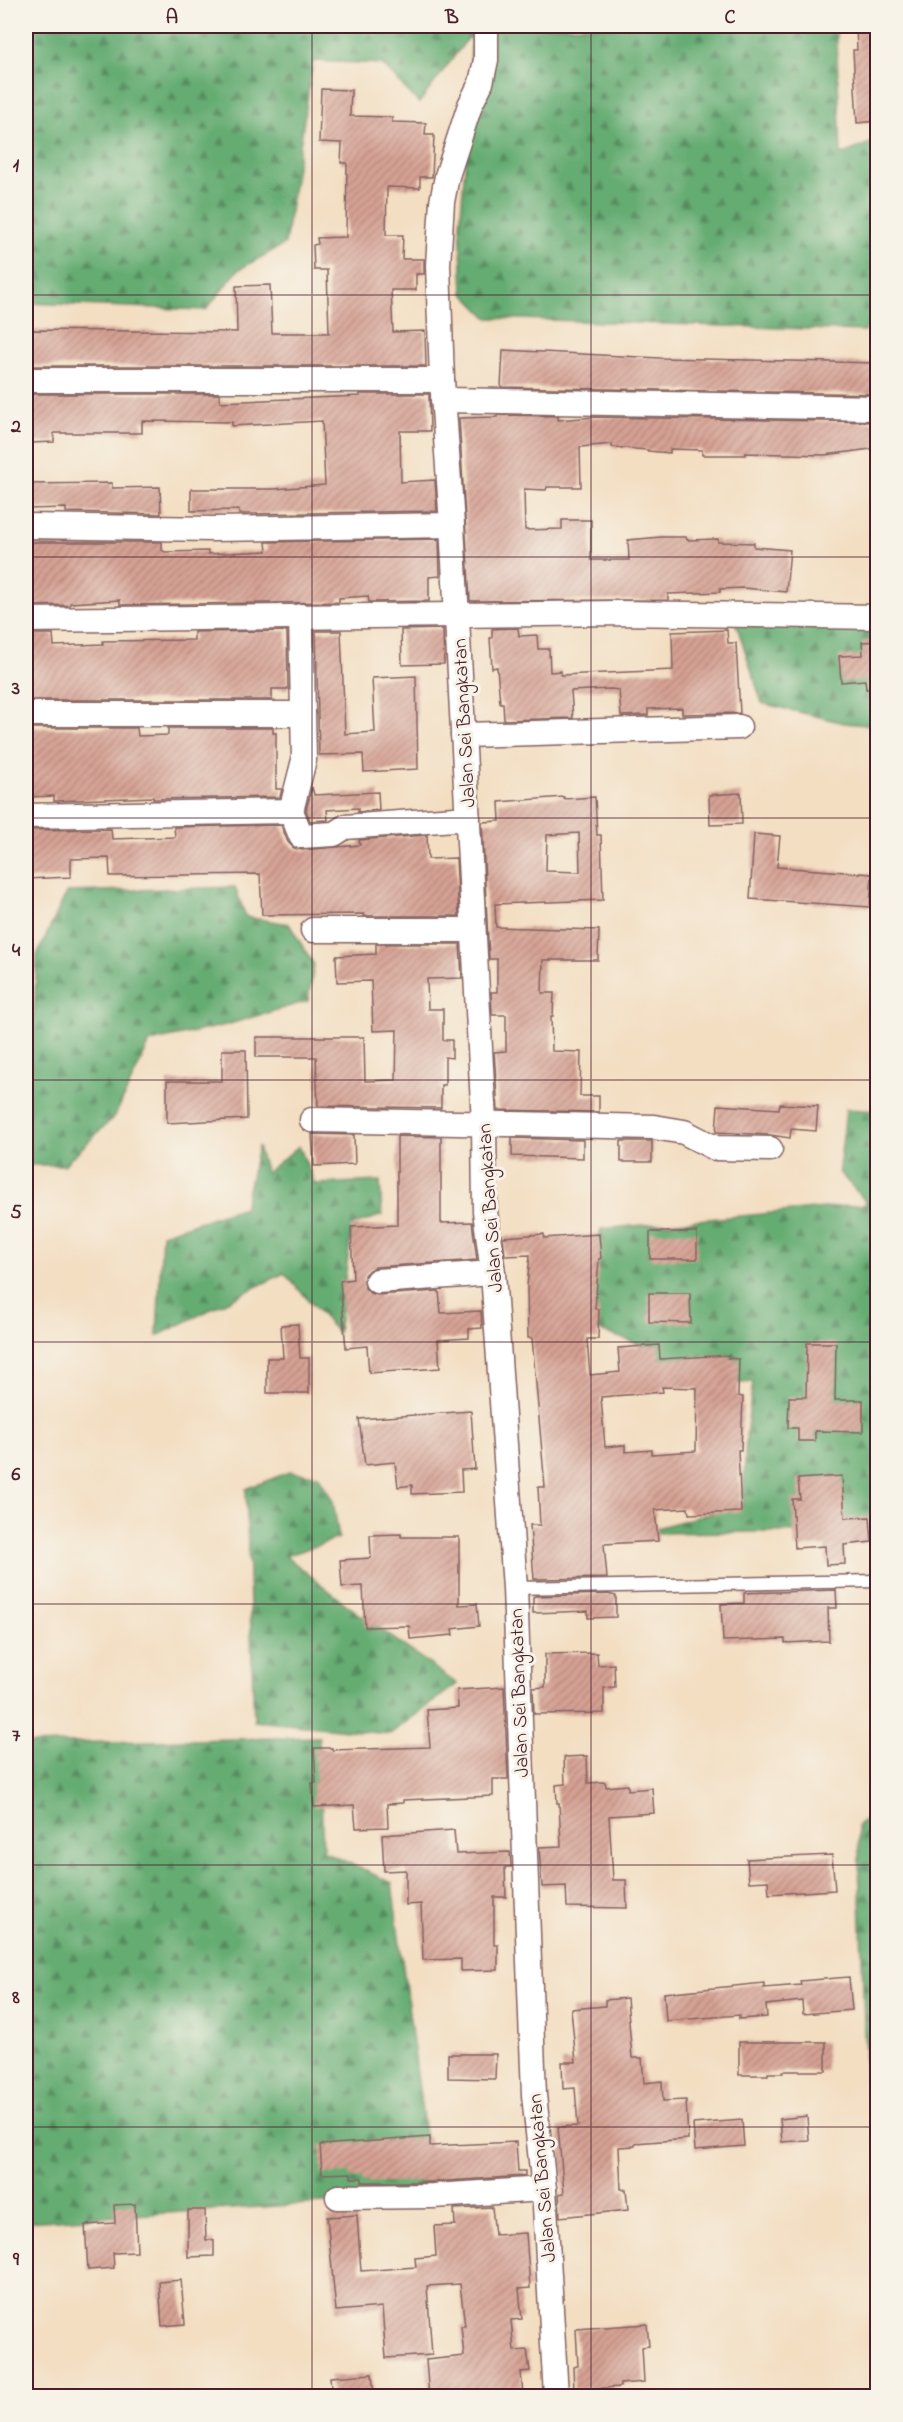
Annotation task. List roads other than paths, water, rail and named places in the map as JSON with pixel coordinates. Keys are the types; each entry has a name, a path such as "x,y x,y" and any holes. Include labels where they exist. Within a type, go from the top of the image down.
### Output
{"street":[{"name":"Jalan Sei Bangkatan","path":"486,26 486,60 481,83 470,105 447,176 442,202 438,265 442,390 464,735 483,1123 484,1202 493,1273 514,1588 533,2072 544,2189 556,2397"},
{"path":"26,380 442,390 878,408"},
{"path":"26,526 213,529 452,525"},
{"path":"26,620 618,613 878,617"},
{"path":"301,616 304,760 291,811 301,836 334,834 345,827 468,818"},
{"path":"26,714 303,714"},
{"path":"464,735 739,727"},
{"path":"26,816 291,811"},
{"path":"313,930 473,930"},
{"path":"312,1120 654,1127 684,1132 715,1148 770,1149"},
{"path":"377,1281 493,1273"},
{"path":"338,2197 433,2196 544,2189"}],"lane":[{"path":"514,1588 878,1581"}]}
